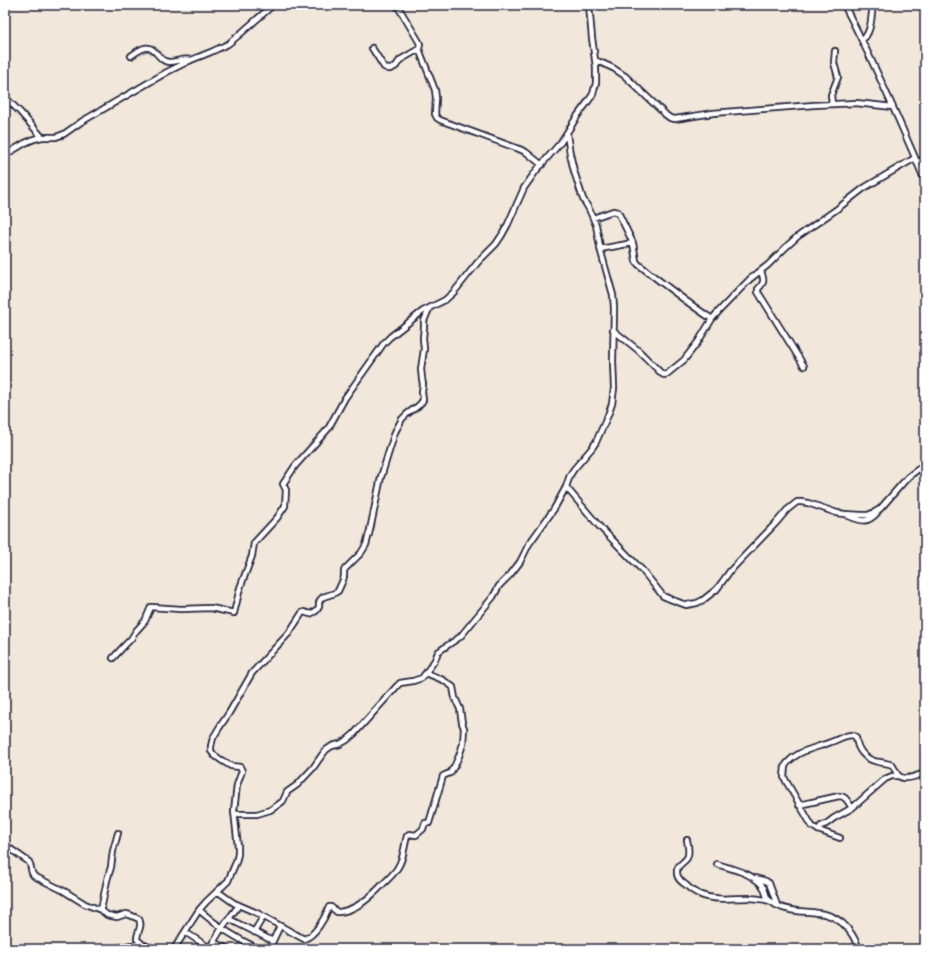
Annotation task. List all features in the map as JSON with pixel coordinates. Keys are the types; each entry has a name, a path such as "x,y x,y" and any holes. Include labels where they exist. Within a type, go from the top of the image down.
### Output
{"street":[{"path":"5,155 29,141 42,137 56,137 64,134 81,122 167,72 228,44 273,5"},
{"path":"397,5 420,44 419,50 435,90 435,114 437,118 526,152 542,165"},
{"path":"113,658 145,621 151,607 181,609 211,608 234,612 240,588 252,556 254,543 277,518 285,506 286,490 283,484 290,472 324,434 353,386 384,343 429,308 445,300 454,292 478,262 496,244 508,224 524,188 567,134 593,94 596,76 589,5"},
{"path":"844,5 893,107 925,181"},
{"path":"862,40 870,31 873,5"},
{"path":"131,56 145,48 150,48 165,61 169,62 182,59 191,60"},
{"path":"372,48 384,67 388,69 396,66 400,60 419,50"},
{"path":"832,104 831,95 838,77 834,63 835,51"},
{"path":"595,60 613,68 625,76 666,115 675,119 713,113 832,104 856,103 893,107"},
{"path":"5,97 42,137"},
{"path":"234,814 257,814 270,810 280,804 287,792 297,785 313,768 326,750 347,740 397,686 422,678 435,660 438,652 460,637 493,597 499,586 517,566 529,544 554,509 566,487 570,475 592,448 600,434 612,404 614,388 613,295 600,249 596,225 583,199 574,170 567,134"},
{"path":"613,330 638,350 664,375 667,374 684,360 698,342 712,319 750,279 768,265 786,246 864,188 915,158"},
{"path":"917,163 925,158"},
{"path":"593,218 613,211 618,212 633,243 636,261 638,264 662,284 712,319"},
{"path":"600,249 633,243"},
{"path":"761,271 764,282 758,289 758,292 804,366"},
{"path":"174,949 199,910 228,881 238,854 234,814 237,786 242,771 240,767 231,766 214,755 211,751 213,738 229,714 252,673 289,633 302,613 304,612 310,614 316,611 319,609 319,602 323,597 338,591 343,580 345,569 358,556 366,544 381,477 395,432 402,419 421,404 423,400 421,369 424,349 423,338 425,317 429,308"},
{"path":"566,487 599,526 644,571 663,596 686,605 697,604 714,592 730,571 787,510 797,502 808,503 861,520 868,520 874,516 908,477 925,464"},
{"path":"217,891 239,906 249,909 301,938 306,939 322,923 326,915 342,912 355,907 372,895 394,872 401,862 407,836 409,834 416,835 423,829 425,823 429,823 443,776 450,773 463,747 464,728 453,687 443,680 426,673"},
{"path":"840,838 818,830 812,826 784,777 785,764 792,757 802,752 849,735 854,735 861,753 874,761 890,764 893,766 898,776"},
{"path":"818,830 821,826 852,808 885,779 892,776 904,778 912,777 925,773"},
{"path":"799,804 843,796 852,808"},
{"path":"101,910 118,833"},
{"path":"687,840 687,858 679,865 676,873 678,878 689,888 703,896 710,898 752,898 770,901"},
{"path":"5,845 29,862 31,865 32,874 34,876 73,896 85,904 101,910 107,915 117,917 126,914 139,919 141,925 137,939 142,944 154,949"},
{"path":"717,864 769,882 777,905"},
{"path":"755,878 765,890 766,898 777,905 789,910 832,916 850,931 859,949"},
{"path":"185,932 209,948 239,906"},
{"path":"199,910 222,928 260,949"},
{"path":"254,932 263,917"},
{"path":"229,919 273,941"},
{"path":"269,949 280,926"},
{"path":"213,942 228,949"},
{"path":"106,949 142,944"}]}
